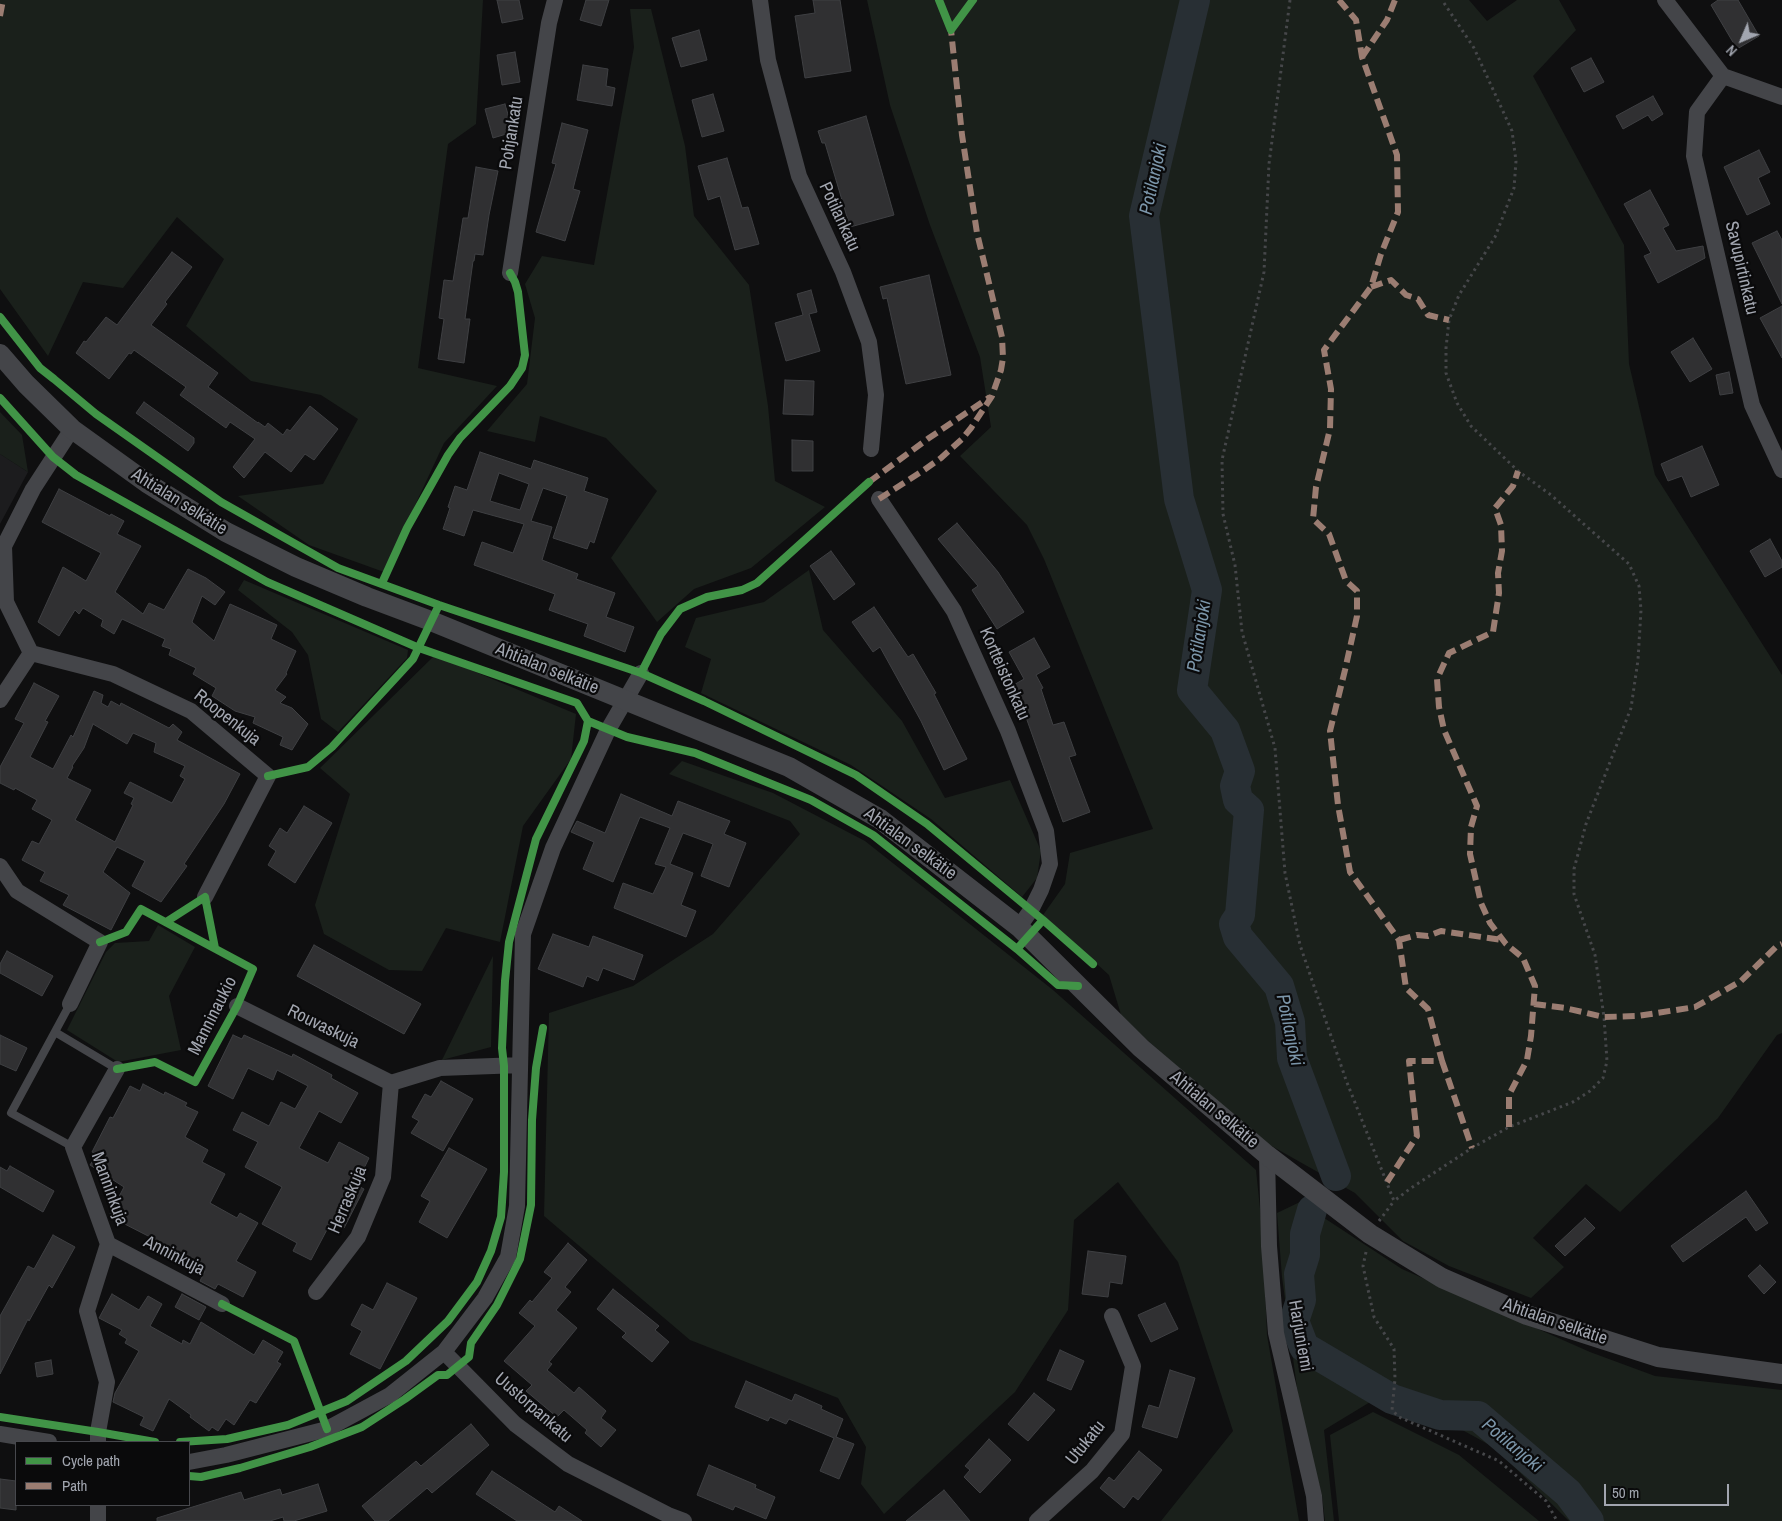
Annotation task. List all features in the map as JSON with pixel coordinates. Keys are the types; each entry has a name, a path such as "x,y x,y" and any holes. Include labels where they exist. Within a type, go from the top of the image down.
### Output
{"street":[{"name":"Pohjankatu","path":"510,273 555,0"},
{"name":"Potilankatu","path":"760,0 768,60 798,176 843,272 869,342 876,395 870,449"},
{"path":"1665,0 1723,76 1782,97"},
{"name":"Savupirtinkatu","path":"1723,76 1697,112 1694,156 1752,405 1782,470"},
{"name":"Ahtialan selkätie","path":"0,354 26,384 72,429 147,484 226,532 296,567 367,597 431,621 789,767 872,814 1018,927 1141,1048 1267,1155 1370,1234 1442,1278 1527,1315 1658,1357 1782,1374"},
{"path":"0,700 31,653 6,602 4,546 33,488 72,429"},
{"name":"Kortteistonkatu","path":"879,499 954,611 1008,731 1046,831 1050,864 1031,910 1018,927"},
{"name":"Roopenkuja","path":"31,653 113,674 190,711 268,776 205,897"},
{"path":"190,1462 327,1429 390,1395 444,1352 485,1298 508,1257 517,1206 523,934 553,848 608,730 641,673"},
{"path":"0,866 17,891 100,942 70,1004"},
{"name":"Rouvaskuja","path":"237,1006 391,1083"},
{"path":"391,1083 440,1068 520,1065"},
{"name":"Manninkuja","path":"108,1244 73,1148 116,1068"},
{"name":"Herraskuja","path":"316,1292 358,1237 383,1177 391,1083"},
{"name":"Harjuniemi","path":"1267,1155 1269,1246 1276,1333 1314,1496 1316,1521"},
{"path":"98,1441 107,1382 86,1311 108,1244"},
{"name":"Anninkuja","path":"108,1244 222,1304"},
{"name":"Utukatu","path":"1037,1521 1092,1471 1122,1434 1133,1366 1112,1316"},
{"name":"Uustorpankatu","path":"444,1352 516,1424 568,1464 667,1518 684,1521"},
{"path":"0,1434 43,1441"},
{"path":"98,1506 98,1521"}],"lane":[{"path":"70,1004 11,1113 73,1148"},
{"path":"55,1032 116,1068"}],"path":[{"path":"1290,0 1269,164 1264,272 1222,460 1223,514 1234,565 1242,632 1275,748 1285,874 1300,946 1346,1080 1394,1201"},
{"path":"1442,0 1474,48 1512,131 1516,161 1514,188 1495,237 1459,295 1449,320 1446,373 1458,403 1472,426 1518,471 1552,495 1629,564 1640,586 1642,610 1638,660 1631,708 1586,824 1574,869 1574,894 1595,956 1604,1017 1607,1061 1603,1078 1590,1091 1573,1102 1510,1126 1472,1148 1394,1201 1370,1234 1363,1266 1374,1317 1394,1349 1395,1379 1392,1410 1399,1416 1499,1461 1546,1502 1557,1521"}],"shaded area":[{"path":"0,0 483,0 476,124 448,144 418,368 497,386 444,443 384,572 309,545 238,496 323,484 358,419 321,395 251,381 186,326 224,259 177,217 123,288 83,282 48,356 0,289"},
{"path":"867,0 1469,0 1487,21 1517,0 1559,0 1576,30 1533,76 1624,245 1629,364 1655,475 1782,675 1782,1033 1777,1035 1718,1118 1620,1212 1586,1184 1533,1238 1564,1267 1531,1298 1449,1266 1403,1241 1355,1193 1261,1140 1122,1018 1109,975 1043,915 1065,884 1070,853 1153,829 1044,559 1027,525 960,456 991,427 980,357 930,225 890,105"},
{"path":"630,9 651,9 685,146 694,216 749,285 768,406 775,481 825,507 751,568 694,589 657,622 611,558 657,491 606,438 540,416 535,442 487,431 527,384 535,318 525,284 542,256 594,265 634,47"},
{"path":"0,412 22,435 28,472 0,454"},
{"path":"0,454 28,472 0,524"},
{"path":"809,570 823,630 902,721 945,798 1010,780 1041,851 1037,878 1022,897 931,819 851,765 701,693 711,659 685,647 696,618 764,602"},
{"path":"244,580 408,650 407,658 338,732 321,719 308,655 292,632 238,590"},
{"path":"435,655 576,714 571,759 523,826 500,942 446,928 422,971 389,970 324,934 315,905 350,794 320,768"},
{"path":"682,761 773,793 865,841 1053,990 1256,1170 1263,1237 1267,1335 1299,1521 1161,1521 1233,1431 1178,1262 1118,1182 1074,1220 1068,1310 1015,1392 884,1514 861,1484 866,1447 838,1398 690,1340 544,1216 549,1013 633,986 713,934 800,834 790,821 669,774"},
{"path":"158,925 195,947 169,996 181,1050 118,1062 67,1030 106,952 115,943 149,941"},
{"path":"493,956 491,1047 442,1060"},
{"path":"1302,1201 1312,1210 1402,1269 1590,1352 1655,1376 1782,1390 1782,1521 1569,1521 1495,1448 1446,1421 1380,1396 1324,1430 1334,1521 1325,1521 1322,1495 1301,1417 1282,1277 1277,1213"},
{"path":"1373,1412 1459,1455 1539,1521 1339,1521 1330,1435"}],"building":[{"path":"497,0 519,0 523,19 502,23"},
{"path":"586,0 609,0 601,26 580,20"},
{"path":"813,0 840,0 851,71 805,78 795,16 815,13"},
{"path":"1718,0 1738,0 1759,36 1737,49 1711,5"},
{"path":"699,30 707,60 681,67 672,38"},
{"path":"515,52 520,82 502,85 497,55"},
{"path":"1591,58 1604,82 1584,92 1571,68"},
{"path":"583,65 608,69 606,86 615,88 612,106 577,100"},
{"path":"713,94 724,131 702,137 692,100"},
{"path":"1653,96 1663,114 1652,121 1648,115 1623,129 1616,116"},
{"path":"505,104 513,132 493,138 485,109"},
{"path":"866,116 894,215 850,227 825,143 822,143 818,131"},
{"path":"562,123 588,130 573,189 580,191 565,241 536,232 556,164 552,163"},
{"path":"1759,150 1770,172 1758,178 1770,204 1747,215 1724,167"},
{"path":"727,158 742,208 748,207 759,244 735,250 720,196 708,200 698,166"},
{"path":"476,167 498,171 483,255 475,254 473,261 465,319 470,319 464,363 438,359 444,319 439,318 444,280 453,281 463,218 468,218"},
{"path":"1650,190 1669,225 1663,228 1676,251 1703,246 1705,258 1658,283 1644,256 1651,253 1624,204"},
{"path":"1777,231 1782,240 1782,304 1752,243"},
{"path":"172,252 192,267 165,302 167,304 151,325 218,373 208,387 265,427 268,423 283,435 287,429 290,431 310,406 338,429 314,460 305,454 291,472 265,452 244,478 233,467 255,439 230,422 226,428 180,395 186,387 134,350 131,354 129,353 109,379 76,353 84,341 86,342 106,317 117,325"},
{"path":"929,275 951,375 906,384 887,298 883,299 880,287"},
{"path":"811,290 817,312 809,314 820,351 786,361 775,323 803,315 797,294"},
{"path":"1782,306 1782,358 1760,318"},
{"path":"1693,338 1712,369 1690,382 1671,352"},
{"path":"1729,372 1733,393 1720,395 1716,375"},
{"path":"785,380 814,381 813,415 783,414"},
{"path":"144,402 194,438 194,443 188,451 136,413"},
{"path":"792,440 813,441 813,471 792,471"},
{"path":"1702,446 1719,485 1691,497 1682,476 1668,481 1661,464"},
{"path":"480,452 531,469 534,460 588,478 584,491 608,499 594,543 590,541 587,549 553,538 567,496 543,488 531,521 552,527 542,560 578,574 576,579 615,593 606,617 634,627 625,652 584,636 588,624 549,610 555,594 474,565 482,542 513,553 524,524 473,510 464,536 443,529 455,486 467,490","holes":["499,473 529,484 520,510 490,501"]},
{"path":"59,489 110,516 111,514 124,521 117,534 141,546 115,592 143,614 149,603 164,610 188,569 206,578 225,592 215,605 202,596 192,622 214,641 230,604 277,625 271,639 296,651 287,674 275,690 286,697 280,703 292,708 308,724 292,750 280,745 283,737 253,723 255,717 235,711 212,696 216,688 193,674 196,668 169,655 171,649 162,646 165,639 122,619 114,634 101,626 103,620 83,608 79,614 75,610 59,636 38,622 63,567 86,581 101,553 42,522"},
{"path":"957,523 998,572 1024,612 997,629 972,590 978,586 938,539"},
{"path":"1770,539 1782,561 1782,567 1765,577 1750,551"},
{"path":"831,551 855,584 834,600 810,566"},
{"path":"874,607 908,657 913,654 936,693 934,694 967,759 944,770 921,721 880,647 873,652 852,622"},
{"path":"1034,638 1050,667 1036,675 1043,688 1041,689 1053,725 1064,722 1076,755 1069,757 1090,812 1063,822 1021,703 1012,686 1024,679 1009,652"},
{"path":"34,683 59,696 45,721 48,722 30,757 53,769 71,735 73,737 94,691 103,695 101,703 108,707 111,701 120,706 121,703 169,728 173,724 182,732 177,740 240,774 224,804 184,864 187,866 161,902 132,886 145,861 117,847 103,872 130,893 111,930 63,905 69,895 40,881 45,872 22,860 32,841 39,844 52,820 32,809 37,800 15,788 14,790 0,783 0,767 24,723 15,719","holes":["93,724 127,744 133,733 156,743 154,752 185,766 180,776 185,779 172,803 130,782 124,793 134,798 131,804 133,805 115,842 75,820 91,790 67,778 72,766 84,748"]},
{"path":"621,794 672,816 678,801 730,821 724,834 746,843 729,887 701,876 713,844 683,833 670,864 693,873 681,905 696,911 686,937 614,908 623,883 653,894 666,867 655,864 670,828 640,817 613,882 583,869 594,842 571,832 577,821 605,833"},
{"path":"304,806 332,823 295,883 268,865 276,851 269,846 280,828 287,833"},
{"path":"553,934 589,947 593,936 643,955 634,980 603,968 598,981 587,976 583,987 538,969"},
{"path":"314,945 421,1004 404,1034 297,976"},
{"path":"7,951 53,976 42,996 0,973 0,964"},
{"path":"0,1035 27,1048 16,1071 0,1064"},
{"path":"233,1035 242,1039 244,1035 292,1057 293,1054 332,1075 331,1078 358,1093 341,1123 319,1111 299,1148 328,1163 339,1142 369,1158 356,1185 364,1189 344,1228 331,1222 311,1260 293,1251 297,1243 262,1224 282,1187 245,1167 258,1142 233,1130 242,1112 269,1126 281,1102 295,1109 308,1086 277,1070 273,1080 248,1068 233,1099 208,1086"},
{"path":"441,1081 473,1099 443,1151 411,1133 419,1121 412,1117 425,1094 431,1097"},
{"path":"143,1084 164,1095 165,1092 187,1103 185,1106 198,1112 185,1137 208,1150 202,1162 225,1174 210,1203 237,1218 240,1213 258,1223 236,1261 256,1272 243,1297 218,1284 215,1289 200,1281 205,1271 198,1267 201,1263 109,1216 124,1187 90,1165 97,1154 92,1152 110,1117 113,1118 130,1086 140,1091"},
{"path":"449,1148 487,1169 447,1238 419,1222 430,1201 421,1196"},
{"path":"10,1166 54,1191 43,1212 0,1187 0,1167 7,1171"},
{"path":"1746,1191 1768,1223 1756,1231 1746,1217 1683,1262 1671,1246"},
{"path":"1585,1218 1595,1228 1565,1256 1555,1246"},
{"path":"53,1235 75,1247 52,1288 49,1285 29,1321 28,1319 0,1374 0,1316 28,1266 34,1269"},
{"path":"568,1243 587,1260 565,1287 571,1292 556,1310 577,1328 549,1362 552,1364 547,1370 574,1393 579,1387 606,1411 601,1418 616,1430 601,1447 585,1433 587,1430 564,1410 557,1417 526,1391 532,1385 504,1361 535,1326 519,1313 530,1300 532,1302 552,1278 544,1272"},
{"path":"1088,1251 1126,1256 1122,1284 1110,1282 1108,1297 1082,1294"},
{"path":"1760,1265 1776,1282 1764,1294 1748,1276"},
{"path":"387,1283 417,1298 380,1369 350,1354 362,1331 351,1325 362,1304 373,1310"},
{"path":"613,1289 659,1326 655,1330 669,1342 652,1362 622,1337 626,1333 597,1309"},
{"path":"112,1294 139,1310 148,1296 162,1304 150,1326 182,1344 183,1340 190,1344 201,1322 254,1355 263,1340 283,1352 277,1362 281,1364 256,1403 250,1400 234,1425 226,1419 218,1431 212,1427 209,1431 169,1399 153,1431 140,1425 144,1417 113,1402 115,1393 139,1351 125,1343 127,1339 119,1334 122,1330 99,1318"},
{"path":"182,1294 206,1307 199,1320 175,1307"},
{"path":"1165,1303 1178,1329 1151,1342 1138,1315"},
{"path":"1060,1350 1084,1361 1071,1390 1047,1380"},
{"path":"51,1360 53,1374 37,1377 35,1363"},
{"path":"1170,1370 1195,1378 1177,1438 1142,1427 1149,1405 1159,1408"},
{"path":"746,1381 792,1401 795,1394 822,1406 821,1409 843,1419 836,1437 854,1444 839,1479 820,1471 834,1438 789,1419 786,1424 770,1417 768,1421 735,1407"},
{"path":"1034,1393 1055,1410 1028,1441 1008,1424"},
{"path":"471,1424 489,1445 432,1493 427,1488 388,1521 375,1521 362,1506 416,1461 421,1466"},
{"path":"989,1439 1011,1460 980,1493 964,1477 970,1470 965,1466"},
{"path":"1139,1451 1162,1470 1138,1500 1133,1496 1124,1508 1100,1488 1109,1477 1114,1481"},
{"path":"709,1465 756,1485 755,1488 775,1497 766,1519 735,1506 733,1510 697,1495"},
{"path":"492,1471 555,1512 559,1506 582,1521 517,1521 476,1494"},
{"path":"0,1479 15,1481 16,1510 0,1508"},
{"path":"318,1484 327,1511 294,1521 284,1521 283,1517 270,1521 157,1521 157,1518 241,1492 244,1500 280,1489 282,1495"},
{"path":"944,1490 970,1521 906,1521"}],"waterway":[{"name":"Potilanjoki","path":"1195,0 1144,216 1179,499 1207,590 1192,690 1225,730 1240,771 1235,786 1238,800 1249,810 1240,915 1234,924 1238,937 1279,986 1290,1022 1292,1058 1336,1176"},
{"name":"Potilanjoki","path":"1312,1210 1305,1234 1305,1255 1299,1274 1301,1300 1294,1321 1304,1347 1392,1399 1440,1415 1478,1416 1568,1493 1589,1521"}],"marked path":[{"path":"0,16 3,0"},
{"path":"1339,0 1356,20 1362,57 1397,155 1398,212 1381,254 1371,287 1324,350 1331,389 1330,429 1316,487 1313,519 1329,534 1346,581 1357,591 1357,616 1330,731 1338,805 1350,872 1399,940 1406,988 1428,1009 1442,1061 1409,1061 1417,1136 1387,1182"},
{"path":"1362,57 1387,20 1395,0"},
{"path":"879,499 941,458 962,439 992,396 1003,358 1002,337 977,233 962,135 951,30"},
{"path":"1371,287 1391,280 1406,295 1418,299 1428,315 1449,320"},
{"path":"869,482 929,438 990,397"},
{"path":"1509,1127 1509,1095 1527,1060 1535,986 1523,958 1506,944 1490,923 1481,903 1470,854 1471,827 1477,806 1444,730 1439,707 1437,679 1449,653 1493,632 1499,593 1498,573 1502,551 1501,525 1495,508 1513,486 1518,471"},
{"path":"1399,940 1417,935 1428,936 1441,931 1502,940"},
{"path":"1534,1004 1565,1008 1604,1017 1638,1016 1695,1007 1741,981 1777,946 1782,944"},
{"path":"1442,1061 1472,1148"}],"cycle path":[{"path":"939,0 951,30 973,0"},
{"path":"382,583 407,528 448,455 460,438 510,386 522,368 525,355 518,292 510,273"},
{"path":"0,317 40,368 96,414 221,502 338,568 439,605 641,673 704,701 856,775 927,824 1093,964"},
{"path":"0,398 53,457 76,475 267,582 419,648 577,703 588,721 627,737 695,753 811,800 873,835 1017,949"},
{"path":"641,673 661,634 680,609 707,597 742,590 757,583 869,482"},
{"path":"268,776 308,767 332,747 413,659 439,605"},
{"path":"190,1441 227,1439 288,1425 347,1401 406,1361 448,1321 477,1282 491,1251 501,1217 504,1172 504,1066 502,1048 509,942 536,839 584,741 588,721"},
{"path":"166,922 205,897 215,948"},
{"name":"Manninaukio","path":"100,942 126,932 141,909 253,969 237,1006 195,1082 155,1062 117,1069"},
{"path":"1043,920 1017,949 1058,985 1078,986"},
{"path":"190,1476 201,1477 240,1468 310,1447 362,1427 438,1375 447,1375 469,1357 471,1343 497,1305 520,1259 531,1205 532,1120 536,1068 543,1028"},
{"path":"222,1304 294,1341 327,1429"},
{"path":"0,1417 149,1441"}]}
